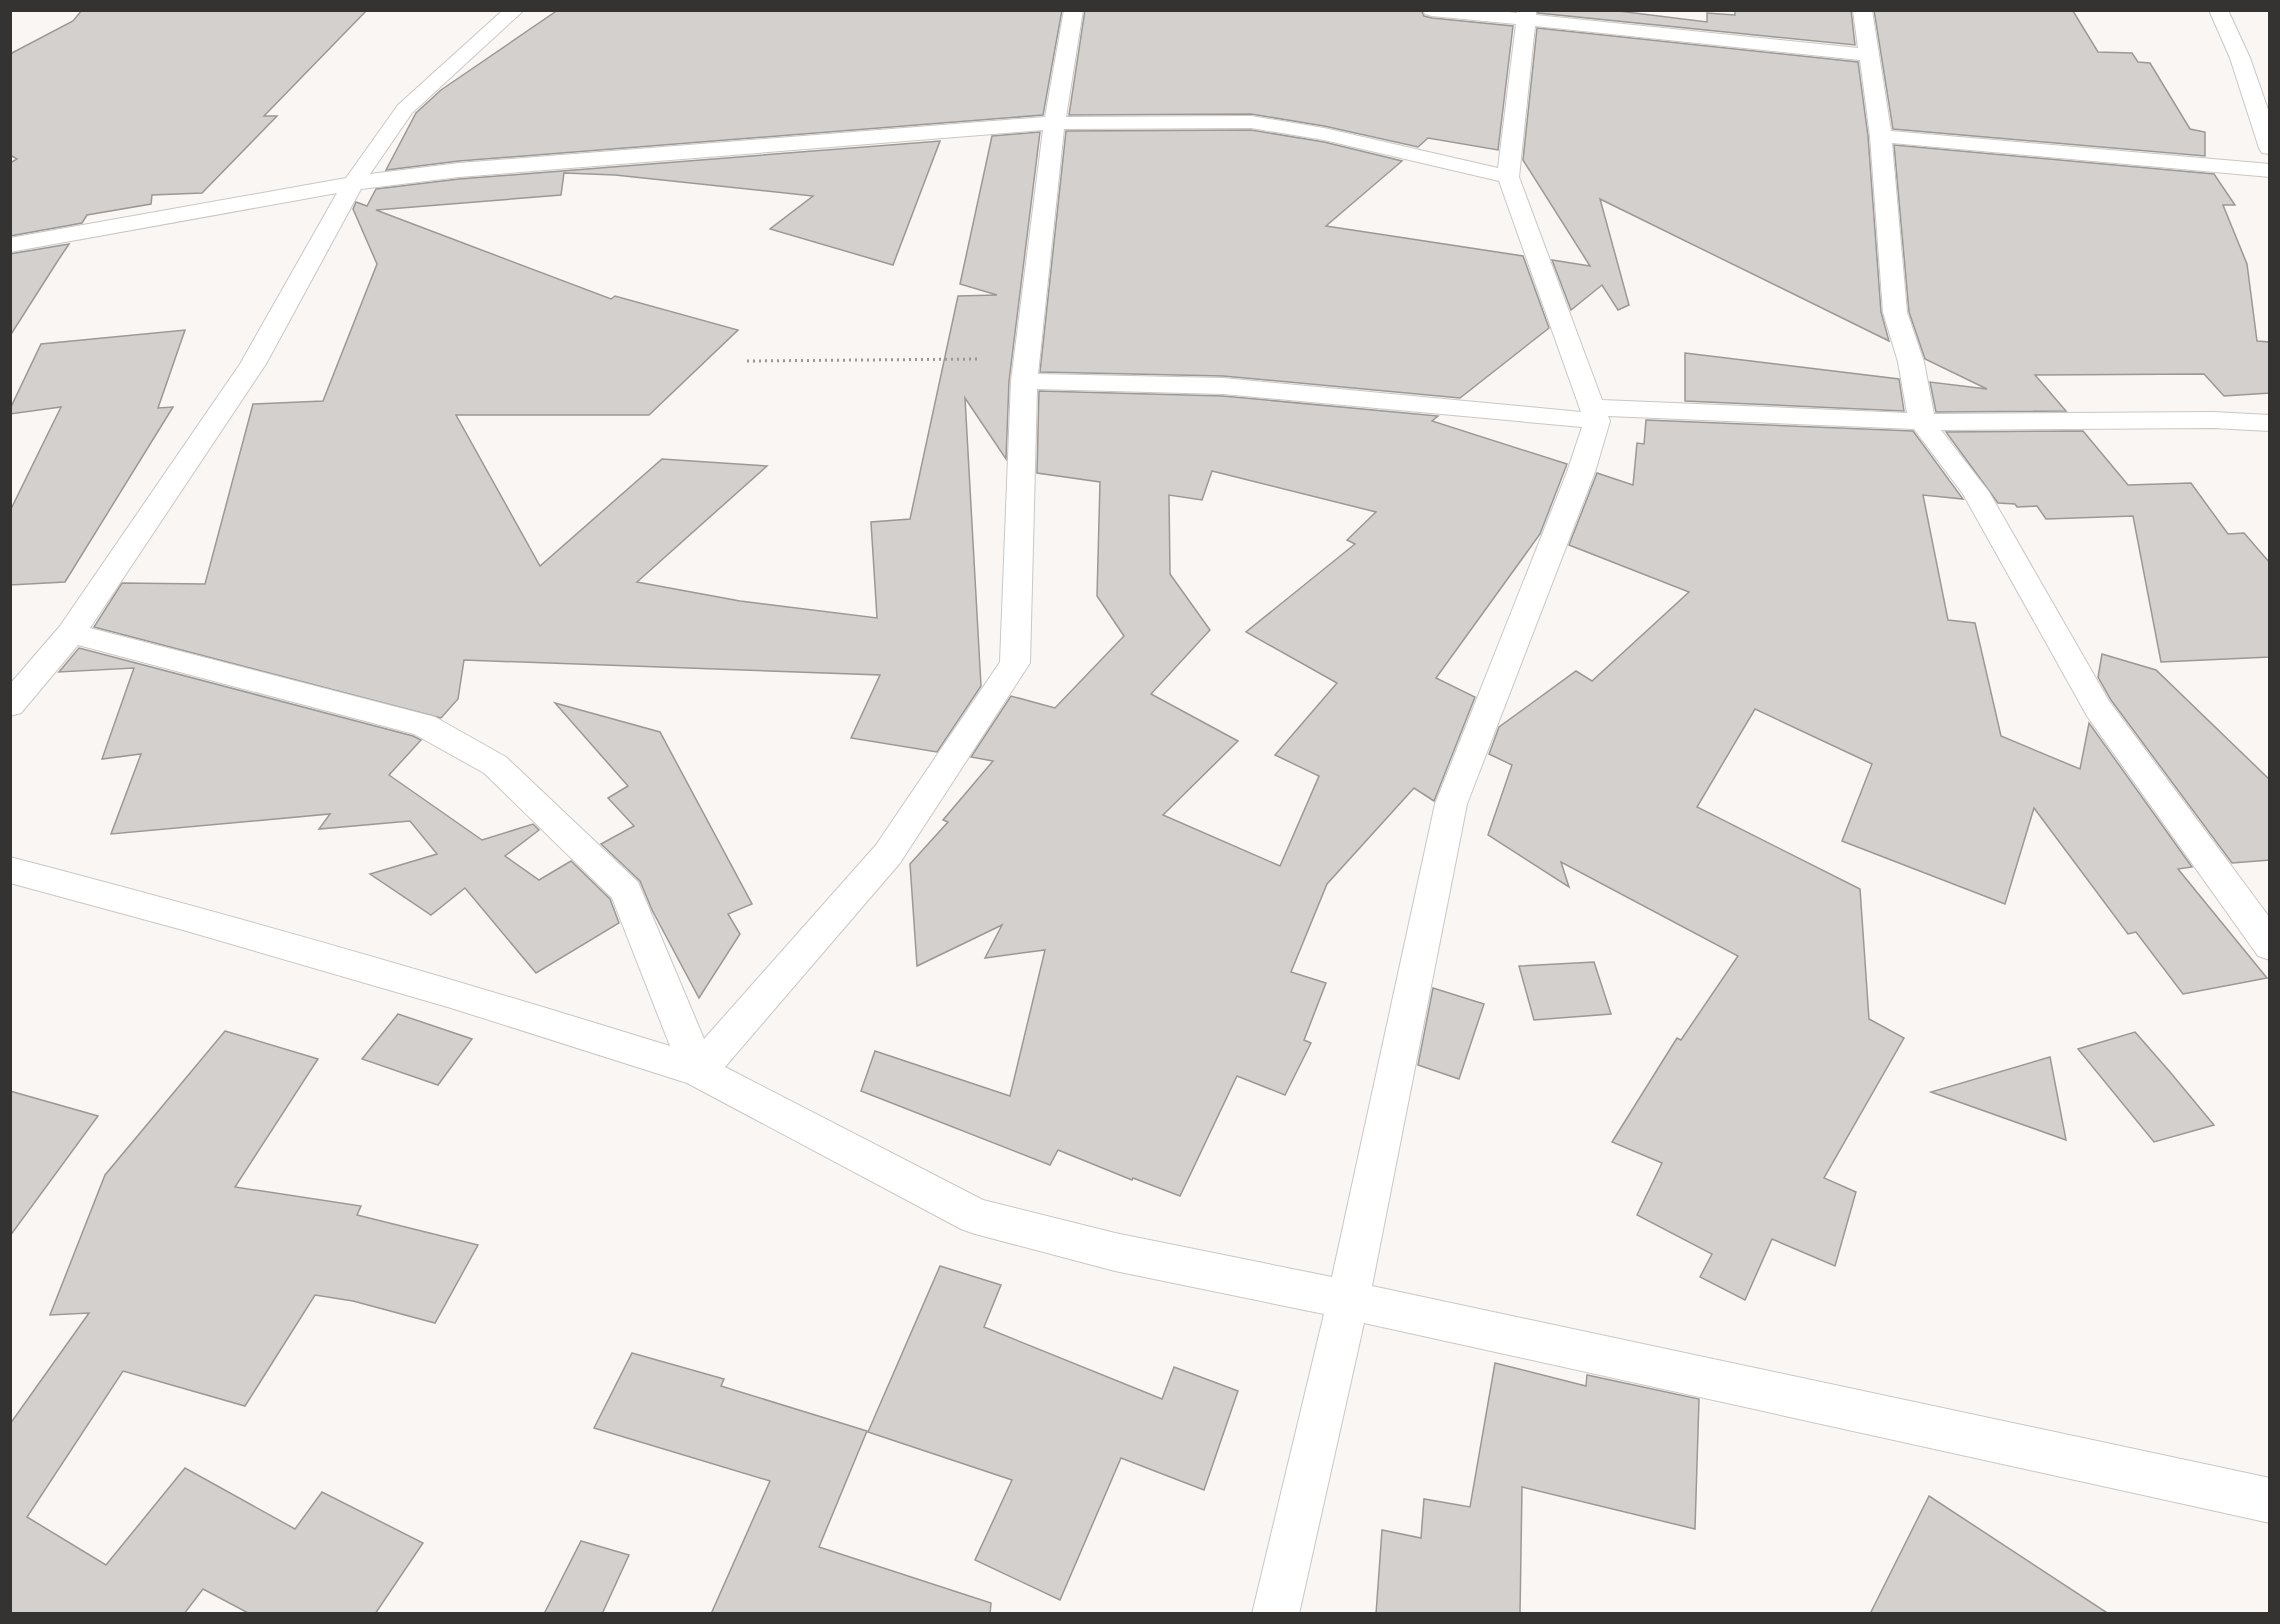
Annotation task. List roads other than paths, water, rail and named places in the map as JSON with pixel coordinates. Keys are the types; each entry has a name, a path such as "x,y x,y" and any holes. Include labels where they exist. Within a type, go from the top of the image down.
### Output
{"street":[{"path":"10,705 71,633 252,364 353,183 405,109 515,10"},
{"path":"698,1071 888,854 1016,663 1025,370 1054,123 1074,10"},
{"path":"1432,10 1526,15 1869,55"},
{"path":"1862,10 1881,136 1895,312 1911,362 1922,422 1975,492 2098,708 2270,946"},
{"path":"2218,10 2240,58 2270,148"},
{"path":"1275,1614 1348,1300 1451,804 1581,472 1594,414 1508,177 1526,15"},
{"path":"10,245 353,183 471,169 1054,123 1251,122 1324,134 1508,177"},
{"path":"1881,136 2270,171"},
{"path":"1025,370 1594,414 1922,422 2213,420 2270,423"},
{"path":"71,633 424,724 495,765 626,891 698,1071"},
{"path":"10,870 183,916 451,993 698,1071 975,1216 1115,1252 1348,1300 2270,1501"}]}
